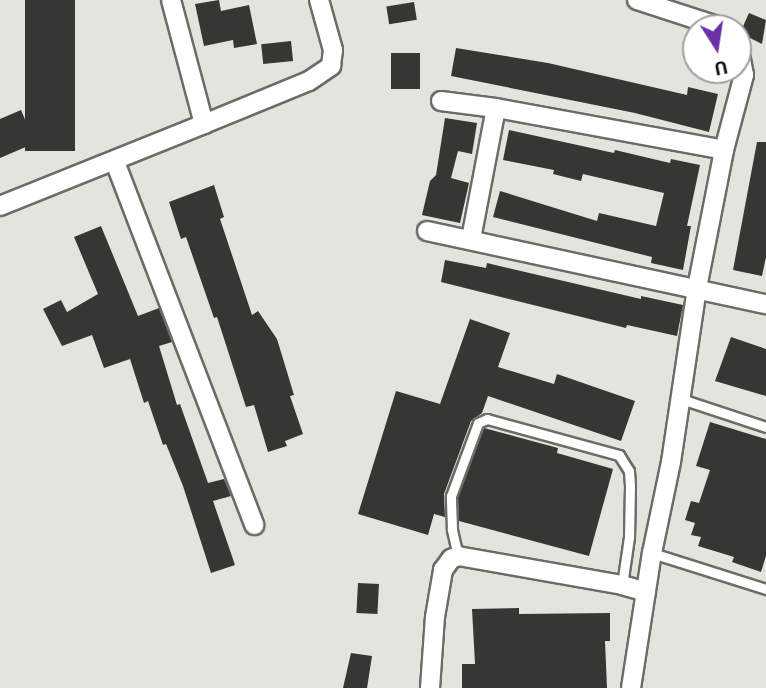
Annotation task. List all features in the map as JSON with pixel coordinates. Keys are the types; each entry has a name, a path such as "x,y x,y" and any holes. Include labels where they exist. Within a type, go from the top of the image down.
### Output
{"street":[{"path":"171,0 204,124"},
{"path":"0,206 115,162 309,80 331,66 334,50 318,0"},
{"path":"637,0 682,15"},
{"path":"631,688 652,553 681,399 696,288 724,150 742,84"},
{"path":"441,102 496,108 724,150"},
{"path":"471,239 496,108"},
{"path":"115,162 254,525"},
{"path":"427,231 766,304"},
{"path":"430,688 435,617 443,570 458,556 622,585 646,592"}],"lane":[{"path":"681,399 766,428"},
{"path":"458,556 452,529 451,496 478,424 487,419 619,455 629,471 629,537 622,585"},
{"path":"652,553 766,590"}],"building":[{"path":"25,0 75,0 75,151 25,151"},
{"path":"219,0 221,11 249,5 257,44 234,48 233,40 204,46 195,4"},
{"path":"414,2 417,20 389,24 386,6"},
{"path":"752,14 766,20 762,44 752,39"},
{"path":"291,41 293,61 263,64 261,44"},
{"path":"456,48 548,63 687,95 688,87 718,94 709,132 635,113 451,76"},
{"path":"391,53 420,53 420,89 391,89"},
{"path":"21,110 35,143 0,158 0,119"},
{"path":"445,118 477,123 472,154 458,151 451,178 469,183 460,223 422,215 430,181 436,175"},
{"path":"509,130 614,153 615,150 670,163 671,159 700,165 687,226 691,226 683,270 651,263 652,257 493,217 500,191 597,221 599,213 656,226 664,193 583,174 581,181 553,174 554,170 503,160"},
{"path":"757,142 766,142 766,257 762,276 733,270"},
{"path":"214,185 224,217 220,219 252,315 258,311 277,339 294,395 290,396 303,434 285,441 287,446 268,452 254,405 246,407 217,317 214,318 186,237 181,239 169,202"},
{"path":"101,226 138,316 159,308 172,342 159,346 177,405 180,404 208,483 224,479 231,496 213,501 235,565 211,573 183,486 166,444 163,445 148,401 144,403 130,359 104,368 92,335 62,346 43,309 61,300 67,312 98,294 74,237"},
{"path":"445,260 486,268 487,263 641,299 641,296 683,305 677,336 627,325 626,328 441,282"},
{"path":"470,319 510,333 498,367 554,384 557,374 635,401 621,441 488,396 482,413 471,421 444,494 445,517 434,514 428,535 358,514 396,391 440,404"},
{"path":"731,337 766,349 766,396 715,381"},
{"path":"710,422 766,439 766,556 761,572 732,562 734,557 698,546 701,537 691,535 695,523 685,520 691,501 699,503 710,470 696,466"},
{"path":"484,428 558,448 557,453 613,469 589,556 459,521 458,497"},
{"path":"358,583 379,584 377,614 356,613"},
{"path":"519,608 519,614 610,613 610,641 605,641 607,688 462,688 462,664 475,664 472,609"},
{"path":"351,653 372,656 367,688 343,688"}]}
